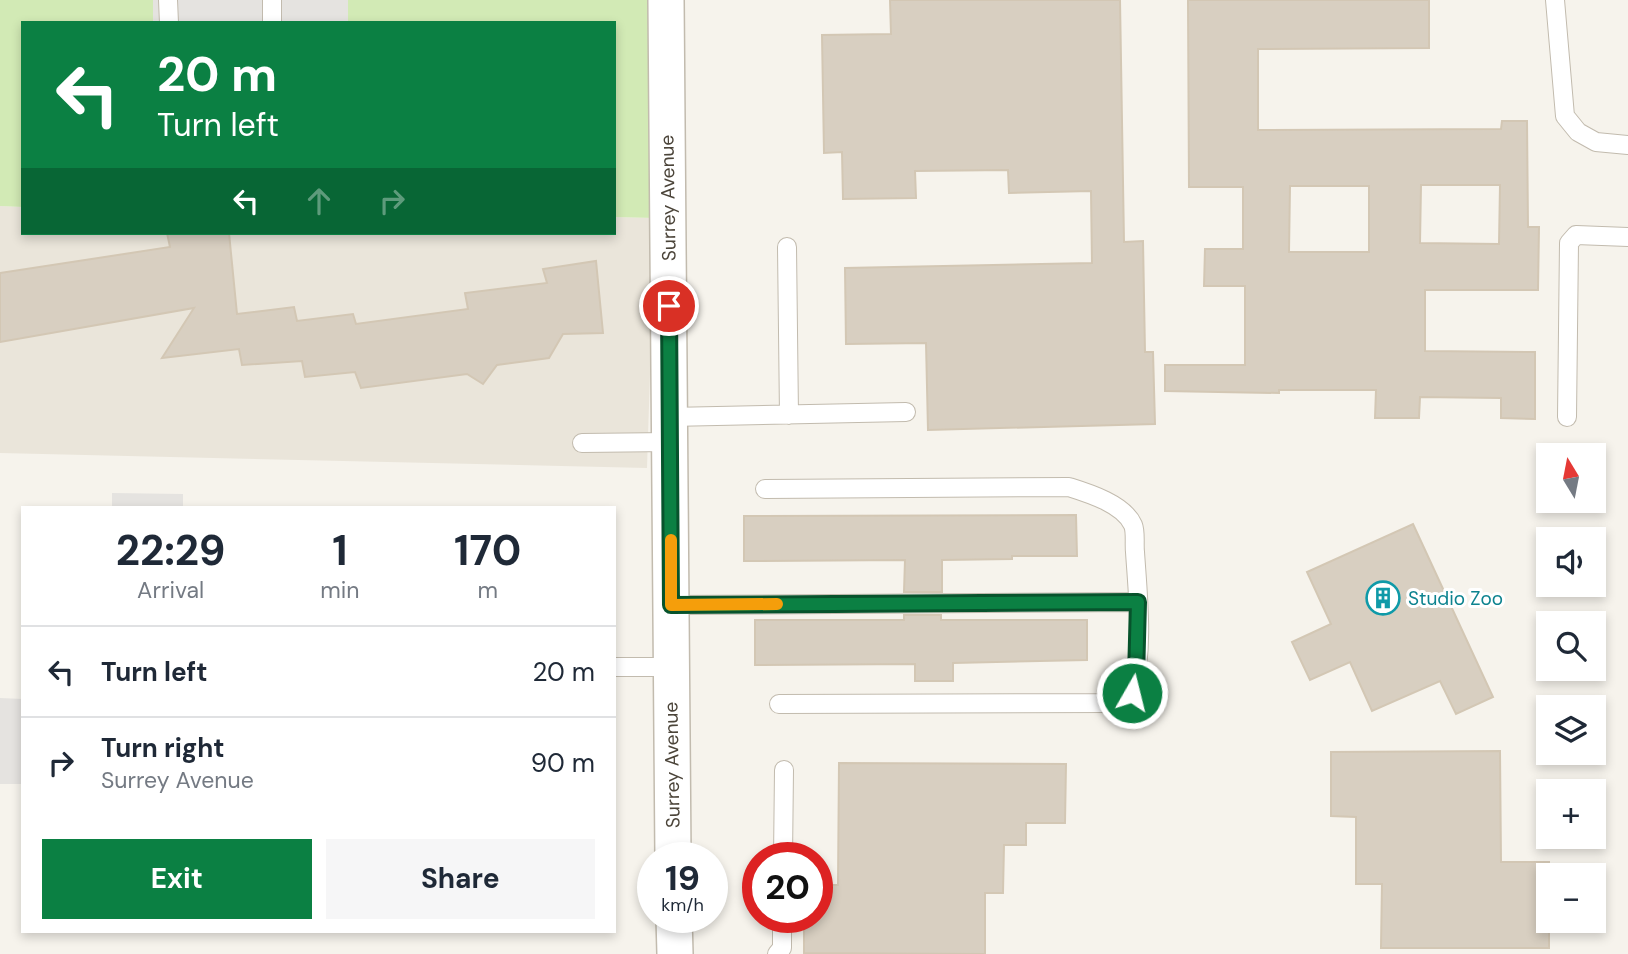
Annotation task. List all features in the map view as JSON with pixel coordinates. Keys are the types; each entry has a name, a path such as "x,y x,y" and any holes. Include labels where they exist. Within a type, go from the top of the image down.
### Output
{"street":[{"name":"Surrey Avenue","path":"666,0 673,842"},
{"path":"674,933 675,954"}],"lane":[{"path":"168,0 169,21"},
{"path":"272,0 272,21"},
{"path":"1555,0 1565,116 1578,132 1596,142 1628,145"},
{"path":"1567,417 1569,243 1576,235 1628,237"},
{"path":"787,247 789,415"},
{"path":"582,443 789,415 906,412"},
{"path":"765,489 1069,487 1096,495 1115,505 1133,524 1138,602 1136,677 1132,693 1115,703 779,704"},
{"path":"671,605 1138,602"},
{"path":"616,667 671,667"},
{"path":"783,842 784,770"},
{"path":"777,954 782,948 782,933"}],"shaded area":[{"path":"153,0 348,0 348,21 153,21"},
{"path":"0,206 21,207 21,235 616,235 616,217 655,218 647,468 0,453"},
{"path":"112,493 183,494 183,506 112,506"},
{"path":"0,698 21,699 21,784 0,784"}],"green space":[{"path":"0,0 654,0 655,218 616,217 616,21 21,21 21,207 0,206"}],"building":[{"path":"890,0 1120,0 1124,242 1143,241 1145,352 1153,352 1155,424 928,430 926,343 846,344 845,268 1092,263 1091,191 1009,193 1008,170 915,171 916,198 843,199 842,152 824,153 822,35 891,34"},
{"path":"1188,0 1429,0 1429,48 1258,49 1258,130 1501,129 1502,121 1527,121 1528,227 1539,227 1538,290 1425,290 1425,351 1535,352 1535,419 1501,418 1501,398 1420,397 1419,418 1375,418 1376,390 1279,390 1279,393 1165,391 1165,365 1245,365 1245,286 1204,286 1205,249 1243,249 1243,187 1189,187","holes":["1421,185 1500,185 1499,244 1420,243","1290,186 1369,186 1369,252 1289,252"]},
{"path":"167,235 229,235 237,314 294,307 297,321 353,314 356,324 468,309 465,293 547,283 543,269 596,261 603,333 563,334 549,358 497,365 483,384 467,374 361,388 355,372 305,377 302,361 242,365 239,349 162,358 194,308 0,342 0,273 170,247"},
{"path":"1076,515 1077,556 942,560 942,592 904,592 905,560 744,561 744,516"},
{"name":"Studio Zoo","path":"1413,524 1493,697 1456,714 1440,681 1372,711 1350,662 1310,680 1292,642 1331,624 1307,572"},
{"path":"904,615 941,615 941,620 1087,620 1087,660 953,663 953,681 915,681 915,664 755,665 755,620 904,620"},
{"path":"1500,751 1501,862 1549,862 1536,863 1536,933 1549,933 1549,948 1381,948 1382,884 1356,884 1356,817 1331,816 1331,752"},
{"path":"839,763 1066,764 1065,823 1026,823 1026,845 1004,845 1003,893 985,893 985,954 804,953 804,933 833,933 833,885 838,885"}],"slow traffic":[{"path":"671,540 671,605 777,604"}],"place":[{"name":"Studio Zoo","path":"1383,598"}],"route":[{"path":"669,306 671,605 1138,602 1136,677 1132,693"}]}
